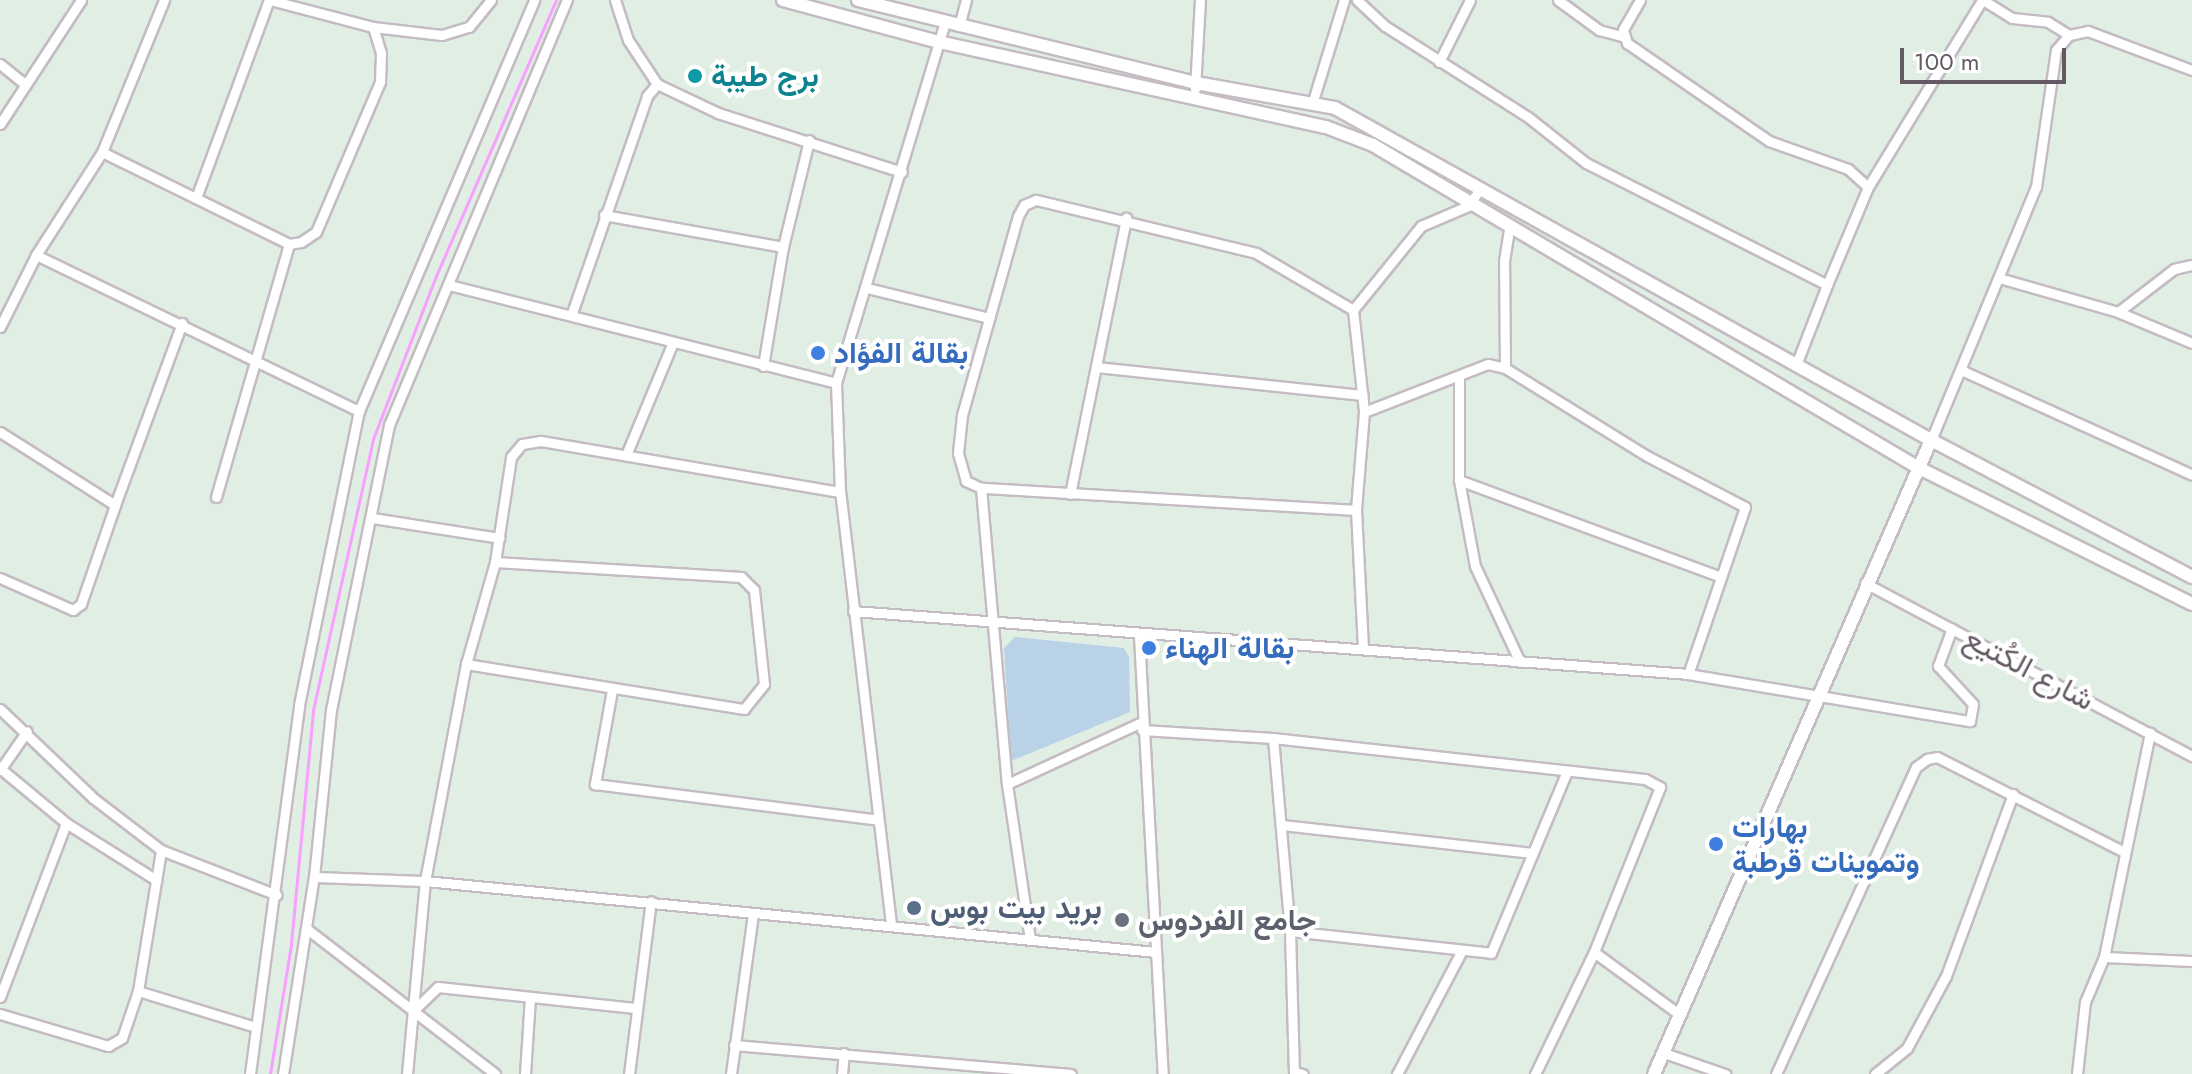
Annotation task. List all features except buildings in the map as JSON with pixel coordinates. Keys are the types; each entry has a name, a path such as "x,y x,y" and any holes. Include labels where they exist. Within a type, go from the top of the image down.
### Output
{"main road":[{"path":"783,0 939,42 1326,127 1373,145 1468,206 1917,467 2192,604"},
{"path":"858,0 1196,83 1335,108 1379,129 1480,189 1931,440 2192,577"},
{"path":"1654,1074 1865,583 1931,440"}],"street":[{"path":"0,124 81,0"},
{"path":"0,327 3,312 36,255 102,152 164,0"},
{"path":"196,198 269,0 373,27 450,34 478,20 491,0"},
{"path":"250,1074 277,895 299,705 359,411 534,0"},
{"path":"283,1074 314,877 331,710 389,425 567,0"},
{"path":"615,0 628,40 657,84 718,113 902,172"},
{"path":"959,26 966,0"},
{"path":"1194,100 1200,0"},
{"path":"1312,104 1344,0"},
{"path":"1357,0 1439,62 1528,117 1586,163 1827,285"},
{"path":"1439,62 1470,0"},
{"path":"1558,0 1599,30 1625,37 1698,95 1769,141 1848,169 1868,187"},
{"path":"1625,37 1623,30 1640,0"},
{"path":"1796,365 1868,187 1982,0 2012,18 2048,22 2069,35"},
{"path":"891,924 840,492 836,383 945,22"},
{"path":"216,497 289,244 316,232 380,82 381,53 373,27"},
{"path":"1931,440 2036,187 2056,50 2069,35 2088,31 2192,70"},
{"path":"0,64 26,85"},
{"path":"572,313 647,96 657,84"},
{"path":"763,366 783,247 809,140"},
{"path":"102,152 289,244"},
{"path":"1363,647 1356,510 1364,412 1353,310 1421,226 1468,206 1480,189"},
{"path":"1353,310 1256,253 1126,218 1036,200 1024,205 989,318 962,415 958,453 966,481 981,488 1356,510"},
{"path":"604,215 783,247"},
{"path":"1070,494 1126,218"},
{"path":"1505,368 1504,261 1509,228"},
{"path":"36,255 359,411"},
{"path":"2118,312 2174,269 2192,265"},
{"path":"1999,278 2118,312 2192,343"},
{"path":"449,285 572,313 836,383"},
{"path":"867,288 989,318"},
{"path":"0,578 73,610 81,604 182,323"},
{"path":"626,455 673,342"},
{"path":"1364,412 1488,364 1505,368 1647,456 1745,507 1688,674"},
{"path":"1096,367 1363,395"},
{"path":"1961,370 2192,475"},
{"path":"1459,377 1459,480 1475,566 1520,662"},
{"path":"0,432 115,505"},
{"path":"407,1074 425,881 466,664 495,562 511,457 522,444 541,441 840,492"},
{"path":"1459,480 1721,577"},
{"path":"981,488 1007,784 1030,939"},
{"path":"372,518 499,538"},
{"path":"466,664 744,709 764,684 754,590 741,577 495,562"},
{"name":"شارع الكُتيع","path":"1865,583 2192,756"},
{"path":"853,611 1139,636 1363,647 1688,674 1970,721 1973,704 1938,666 1952,628"},
{"path":"1139,636 1163,1074"},
{"path":"612,690 595,784 878,820"},
{"path":"0,709 27,731 93,798 161,850 277,895"},
{"path":"1007,784 1142,726 1645,779 1660,787 1594,952 1535,1074"},
{"path":"27,731 0,770 66,823 156,880"},
{"path":"2077,1074 2085,1002 2104,957 2150,733"},
{"path":"1273,738 1290,931 1294,1072 1303,1074"},
{"path":"1776,1074 1916,767 1937,757 2124,852"},
{"path":"1290,931 1491,953 1499,942 1567,771"},
{"path":"1875,1074 1907,1048 1946,976 2013,794"},
{"path":"0,997 66,823"},
{"path":"1282,825 1532,853"},
{"path":"0,1014 108,1046 122,1038 138,991 161,850"},
{"path":"314,877 425,881 651,901 753,914 891,924 1156,952"},
{"path":"629,1074 651,901"},
{"path":"731,1074 753,914"},
{"path":"307,929 495,1074"},
{"path":"1397,1074 1461,952"},
{"path":"1594,952 1680,1015"},
{"path":"2104,957 2192,961"},
{"path":"414,1010 438,987 635,1008"},
{"path":"138,991 256,1027"},
{"path":"525,1074 530,997"},
{"path":"734,1045 1071,1074"},
{"path":"842,1074 844,1053"},
{"path":"1664,1053 1725,1074"}],"shaded area":[{"path":"1015,637 1124,648 1129,657 1130,712 1011,761 1004,648"}],"waterway":[{"path":"270,1074 291,944 313,710 373,439 436,276 556,0"}],"place":[{"name":"برج طيبة","path":"695,76"},
{"name":"بقالة الفؤاد","path":"818,353"},
{"name":"بقالة الهناء","path":"1149,648"},
{"name":"بهارات وتموينات قرطبة","path":"1716,844"},
{"name":"بريد بيت بوس","path":"914,908"},
{"name":"جامع الفردوس","path":"1122,920"}]}
